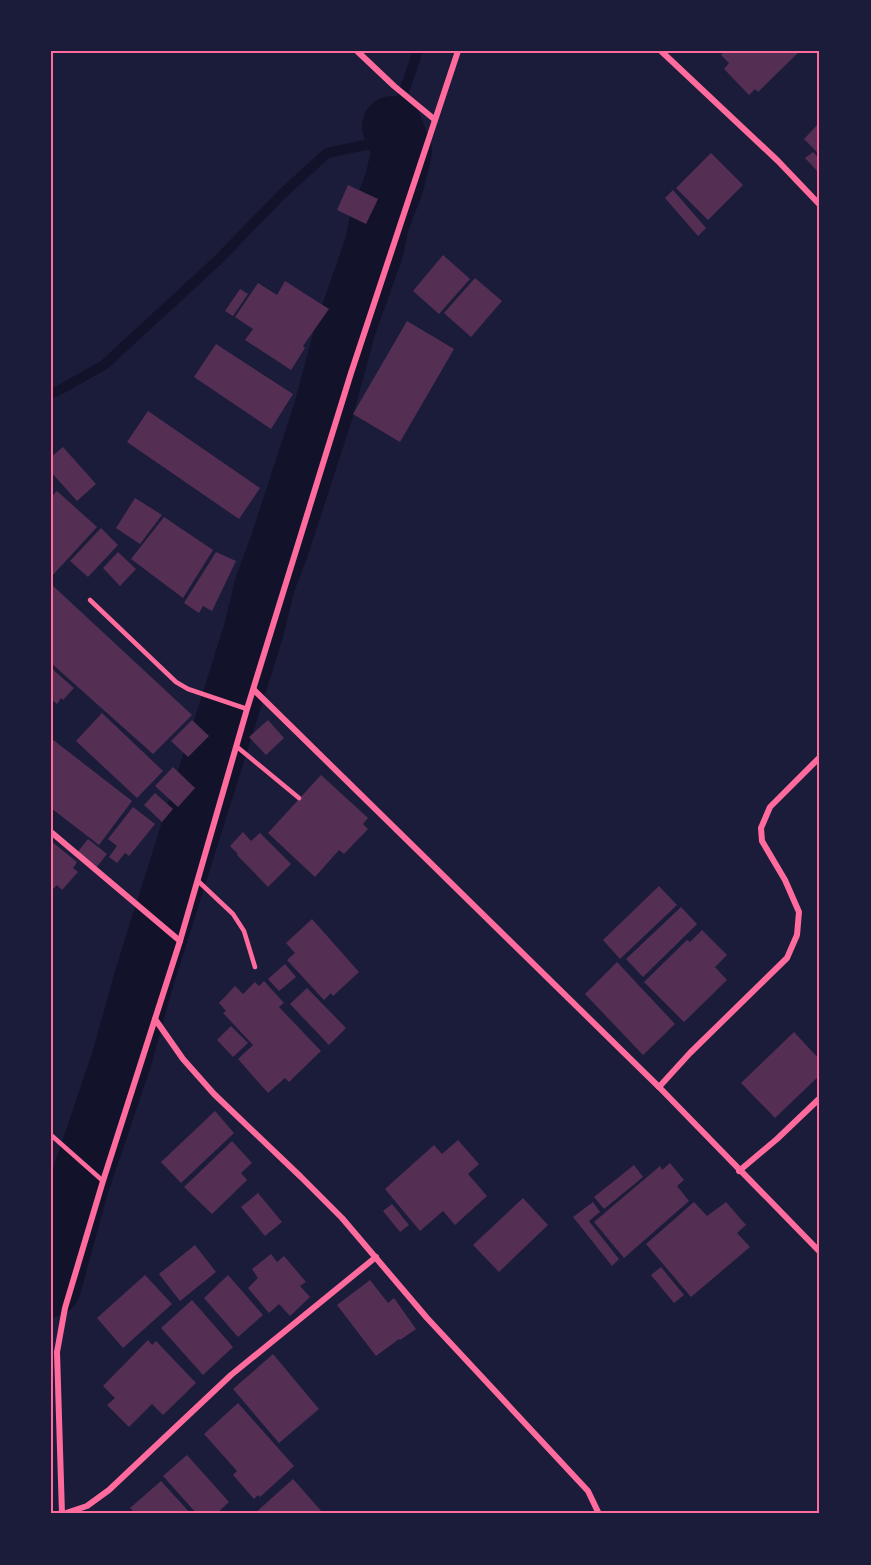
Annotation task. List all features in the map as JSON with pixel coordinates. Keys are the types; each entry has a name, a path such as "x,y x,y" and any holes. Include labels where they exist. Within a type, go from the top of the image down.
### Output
{"street":[{"path":"357,51 434,119"},
{"path":"376,1257 231,1375 109,1490 87,1506 62,1514 54,1351 65,1308 180,941 247,709 351,373 434,119 459,51"},
{"path":"661,51 778,161 820,205"},
{"path":"254,690 659,1087 820,1252"},
{"path":"659,1087 690,1053 787,958 797,934 799,912 785,880 762,842 761,828 770,807 820,757"},
{"path":"51,832 180,941"},
{"path":"155,1019 183,1059 214,1095 302,1177 588,1491 599,1514"},
{"path":"739,1171 820,1098"}],"lane":[{"path":"90,600 176,682 188,689 247,709"},
{"path":"236,746 299,798"},
{"path":"198,881 233,914 244,931 255,967"},
{"path":"51,1135 103,1181"}],"building":[{"path":"724,51 800,51 758,92 755,89 749,95 724,69 729,63 721,55"},
{"path":"820,122 820,155 804,139"},
{"path":"813,152 820,159 820,174 805,158"},
{"path":"711,153 743,185 708,220 676,188"},
{"path":"348,185 378,199 366,224 337,210"},
{"path":"673,190 706,228 698,236 665,198"},
{"path":"443,255 470,279 439,314 413,291"},
{"path":"475,278 502,301 471,337 444,313"},
{"path":"285,281 329,309 303,346 305,348 291,370 245,340 253,329 235,317 258,283 277,295"},
{"path":"240,289 248,294 233,316 225,311"},
{"path":"407,321 454,349 400,442 353,414"},
{"path":"216,344 293,394 271,429 194,377"},
{"path":"148,411 260,488 239,519 127,442"},
{"path":"63,447 96,484 77,501 51,472 51,457"},
{"path":"57,491 97,527 51,577 51,497"},
{"path":"135,498 162,515 140,544 116,528"},
{"path":"164,517 213,550 183,598 131,559"},
{"path":"101,528 118,545 88,577 70,561"},
{"path":"118,552 136,569 120,586 103,568"},
{"path":"216,552 236,561 212,611 203,606 199,613 184,603"},
{"path":"51,584 192,715 153,754 51,663"},
{"path":"51,668 74,688 57,704 51,699"},
{"path":"102,713 163,771 137,798 76,741"},
{"path":"192,720 209,736 188,757 171,741"},
{"path":"268,720 284,738 266,755 249,737"},
{"path":"52,739 132,801 99,845 51,808"},
{"path":"173,767 195,788 178,807 155,786"},
{"path":"321,775 368,818 363,824 368,829 344,854 339,850 315,877 268,833"},
{"path":"155,793 173,809 162,822 144,805"},
{"path":"133,807 155,824 129,856 125,853 117,863 109,857 117,846 108,839"},
{"path":"243,832 251,841 260,833 291,864 268,887 230,846"},
{"path":"88,839 107,854 95,869 76,854"},
{"path":"51,841 77,862 73,868 78,872 62,890 57,885 51,891"},
{"path":"659,886 677,905 620,959 603,940"},
{"path":"681,907 697,924 643,977 626,959"},
{"path":"312,919 359,972 333,996 331,993 324,1000 287,960 295,953 286,943"},
{"path":"702,930 727,955 715,967 727,980 684,1022 644,982 687,940 690,942"},
{"path":"617,962 675,1024 643,1055 585,994"},
{"path":"285,964 296,977 279,991 268,979"},
{"path":"264,981 284,1003 279,1007 321,1051 289,1082 285,1078 268,1093 238,1059 253,1045 223,1013 226,1011 219,1003 235,986 243,994 255,982 259,986"},
{"path":"307,988 346,1028 329,1045 290,1004"},
{"path":"231,1026 248,1043 233,1057 217,1040"},
{"path":"794,1032 820,1060 820,1075 775,1118 741,1083"},
{"path":"215,1111 234,1133 181,1183 161,1162"},
{"path":"458,1140 479,1164 468,1174 487,1196 455,1225 443,1211 420,1231 385,1189 434,1145 442,1154"},
{"path":"232,1141 252,1163 241,1173 247,1180 212,1214 184,1187"},
{"path":"670,1163 684,1180 677,1186 689,1201 624,1258 594,1222 660,1166 662,1170"},
{"path":"634,1165 643,1177 604,1209 594,1197"},
{"path":"258,1193 282,1222 265,1236 241,1207"},
{"path":"523,1198 548,1225 499,1272 473,1245"},
{"path":"593,1202 600,1212 589,1221 619,1259 612,1266 573,1217"},
{"path":"694,1202 707,1216 726,1202 746,1225 737,1233 750,1247 691,1297 646,1244"},
{"path":"392,1204 409,1225 400,1232 383,1211"},
{"path":"195,1245 216,1272 180,1301 159,1274"},
{"path":"271,1254 277,1262 284,1256 306,1282 300,1286 310,1297 290,1316 279,1304 269,1313 248,1288 258,1278 252,1269"},
{"path":"661,1267 684,1295 674,1303 651,1275"},
{"path":"145,1275 172,1304 123,1348 97,1318"},
{"path":"228,1275 263,1315 238,1337 204,1298"},
{"path":"370,1280 388,1303 394,1298 416,1329 376,1356 337,1305"},
{"path":"192,1300 233,1347 203,1375 161,1328"},
{"path":"148,1340 152,1345 156,1341 196,1383 163,1415 152,1404 129,1427 107,1405 115,1398 103,1386"},
{"path":"273,1354 319,1409 279,1443 233,1389"},
{"path":"238,1403 294,1466 260,1497 258,1495 254,1499 233,1475 237,1471 204,1434"},
{"path":"187,1455 229,1502 216,1514 197,1514 163,1476"},
{"path":"293,1479 323,1513 254,1514"},
{"path":"161,1481 191,1514 136,1514 130,1508"}],"waterway":[{"path":"51,392 56,392 104,365 218,260 280,196 327,153 370,144 392,126 418,51"},
{"path":"51,1287 78,1188 122,1058 143,982 253,633 265,584 323,412 346,327 374,248 379,223 394,184 402,151 392,126"}]}
